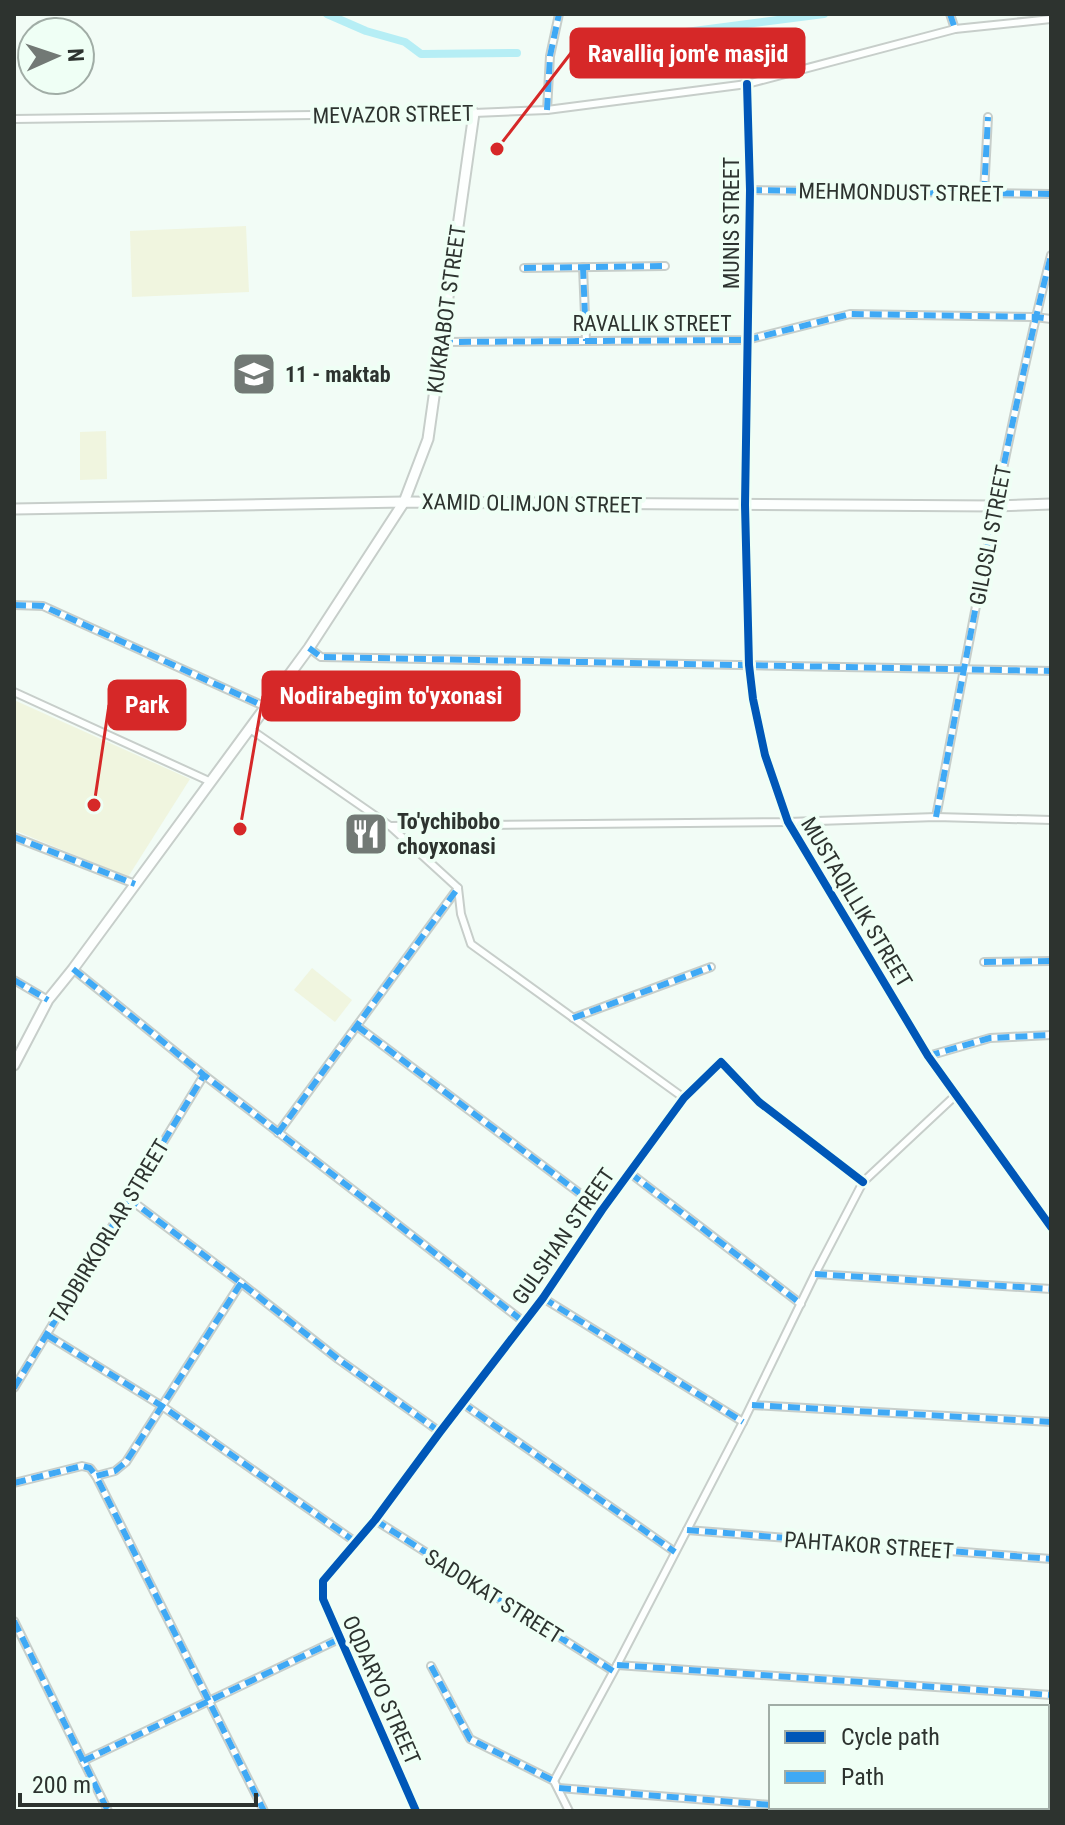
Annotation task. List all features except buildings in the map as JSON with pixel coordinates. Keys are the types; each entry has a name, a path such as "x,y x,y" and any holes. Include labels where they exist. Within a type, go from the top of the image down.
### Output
{"street":[{"path":"547,110 550,56 559,14"},
{"path":"950,14 955,29"},
{"name":"MEVAZOR STREET","path":"14,119 547,110 747,84 955,29 1051,19"},
{"name":"MUNIS STREET","path":"745,505 750,190 747,84"},
{"name":"KUKRABOT STREET","path":"14,1065 48,1000 309,648 404,502 428,439 474,113"},
{"path":"984,193 988,117"},
{"name":"MEHMONDUST STREET","path":"750,190 1051,194"},
{"name":"GILOSLI STREET","path":"936,817 995,506 1051,255"},
{"path":"524,268 665,266"},
{"path":"583,267 586,341"},
{"name":"RAVALLIK STREET","path":"441,342 747,340 850,314 1051,319"},
{"name":"XAMID OLIMJON STREET","path":"14,509 404,502 1051,504"},
{"name":"MUSTAQILLIK STREET","path":"745,505 749,665 753,699 765,755 788,822 928,1056 1051,1227"},
{"path":"14,605 43,606 266,707"},
{"path":"309,648 321,657 1051,671"},
{"path":"14,692 211,782"},
{"path":"250,729 390,826 458,888 461,914 471,944 684,1098"},
{"path":"390,826 788,822 936,817 1051,820"},
{"path":"14,837 135,884"},
{"path":"278,1133 458,888"},
{"path":"984,962 1051,961"},
{"path":"573,1018 711,967"},
{"path":"73,969 278,1133 524,1322"},
{"path":"14,980 48,1000"},
{"path":"357,1026 602,1210"},
{"path":"928,1056 990,1038 1051,1035"},
{"name":"GULSHAN STREET","path":"323,1581 375,1520 543,1298 602,1210 684,1098 721,1062 759,1102 863,1182"},
{"name":"TADBIRKORLAR STREET","path":"14,1388 204,1075"},
{"path":"554,1781 752,1405 863,1182 956,1095"},
{"path":"630,1173 801,1304"},
{"path":"128,1198 338,1359 440,1432"},
{"path":"815,1274 1051,1289"},
{"path":"96,1476 115,1471 126,1462 241,1283"},
{"path":"543,1298 743,1422"},
{"path":"47,1335 162,1406 357,1543"},
{"path":"462,1403 675,1552"},
{"path":"752,1405 1051,1422"},
{"path":"14,1483 82,1466 90,1468 264,1811"},
{"name":"SADOKAT STREET","path":"375,1520 615,1668"},
{"name":"PAHTAKOR STREET","path":"687,1530 1051,1559"},
{"name":"OQDARYO STREET","path":"323,1581 323,1599 339,1639 416,1811"},
{"path":"14,1621 108,1811"},
{"path":"83,1761 339,1639"},
{"path":"431,1666 470,1739 554,1781 569,1811"},
{"path":"615,1668 1051,1695"},
{"path":"559,1788 769,1805"},
{"path":"826,1809 852,1811"}],"green space":[{"path":"246,226 249,292 132,297 130,231"},
{"path":"106,431 107,479 80,480 80,432"},
{"path":"14,700 190,779 128,877 14,830"},
{"path":"312,968 352,1000 335,1022 294,990"}],"waterway":[{"path":"327,14 366,31 405,42 421,54 517,53"},
{"path":"577,42 640,38 824,14"}],"marked path":[{"path":"547,110 550,56 559,14"},
{"path":"950,14 955,29"},
{"path":"984,193 988,117"},
{"path":"750,190 1051,194"},
{"path":"936,817 1004,465 1051,255"},
{"path":"524,268 665,266"},
{"path":"583,267 586,341"},
{"path":"441,342 747,340 850,314 1051,319"},
{"path":"14,605 43,606 266,707"},
{"path":"309,648 321,657 1051,671"},
{"path":"14,837 135,884"},
{"path":"278,1133 458,888"},
{"path":"984,962 1051,961"},
{"path":"573,1018 711,967"},
{"path":"73,969 204,1075 524,1322"},
{"path":"14,980 48,1000"},
{"path":"357,1026 602,1210"},
{"path":"928,1056 990,1038 1051,1035"},
{"path":"14,1388 204,1075"},
{"path":"630,1173 801,1304"},
{"path":"128,1198 338,1359 440,1432"},
{"path":"815,1274 1051,1289"},
{"path":"241,1283 126,1462 115,1471 96,1476 264,1811"},
{"path":"543,1298 743,1422"},
{"path":"47,1335 162,1406 357,1543"},
{"path":"462,1403 675,1552"},
{"path":"752,1405 1051,1422"},
{"path":"14,1483 82,1466 90,1468 96,1476"},
{"path":"375,1520 613,1671"},
{"path":"687,1530 1051,1559"},
{"path":"14,1621 108,1811"},
{"path":"83,1761 339,1639"},
{"path":"617,1665 1051,1695"},
{"path":"431,1666 470,1739 554,1781"},
{"path":"559,1788 769,1805"},
{"path":"826,1809 852,1811"}],"cycle path":[{"path":"747,84 750,190 745,505 749,665 765,755 788,822 928,1056 1051,1227"},
{"path":"416,1811 323,1599 323,1581 375,1520 543,1298 602,1210 684,1098 721,1062 759,1102 863,1182"}],"place":[{"name":"Ravalliq jom'e masjid","path":"497,149"},
{"name":"11 - maktab","path":"254,374"},
{"name":"Park","path":"94,805"},
{"name":"Nodirabegim to'yxonasi","path":"240,829"},
{"name":"To'ychibobo choyxonasi","path":"366,834"}]}
